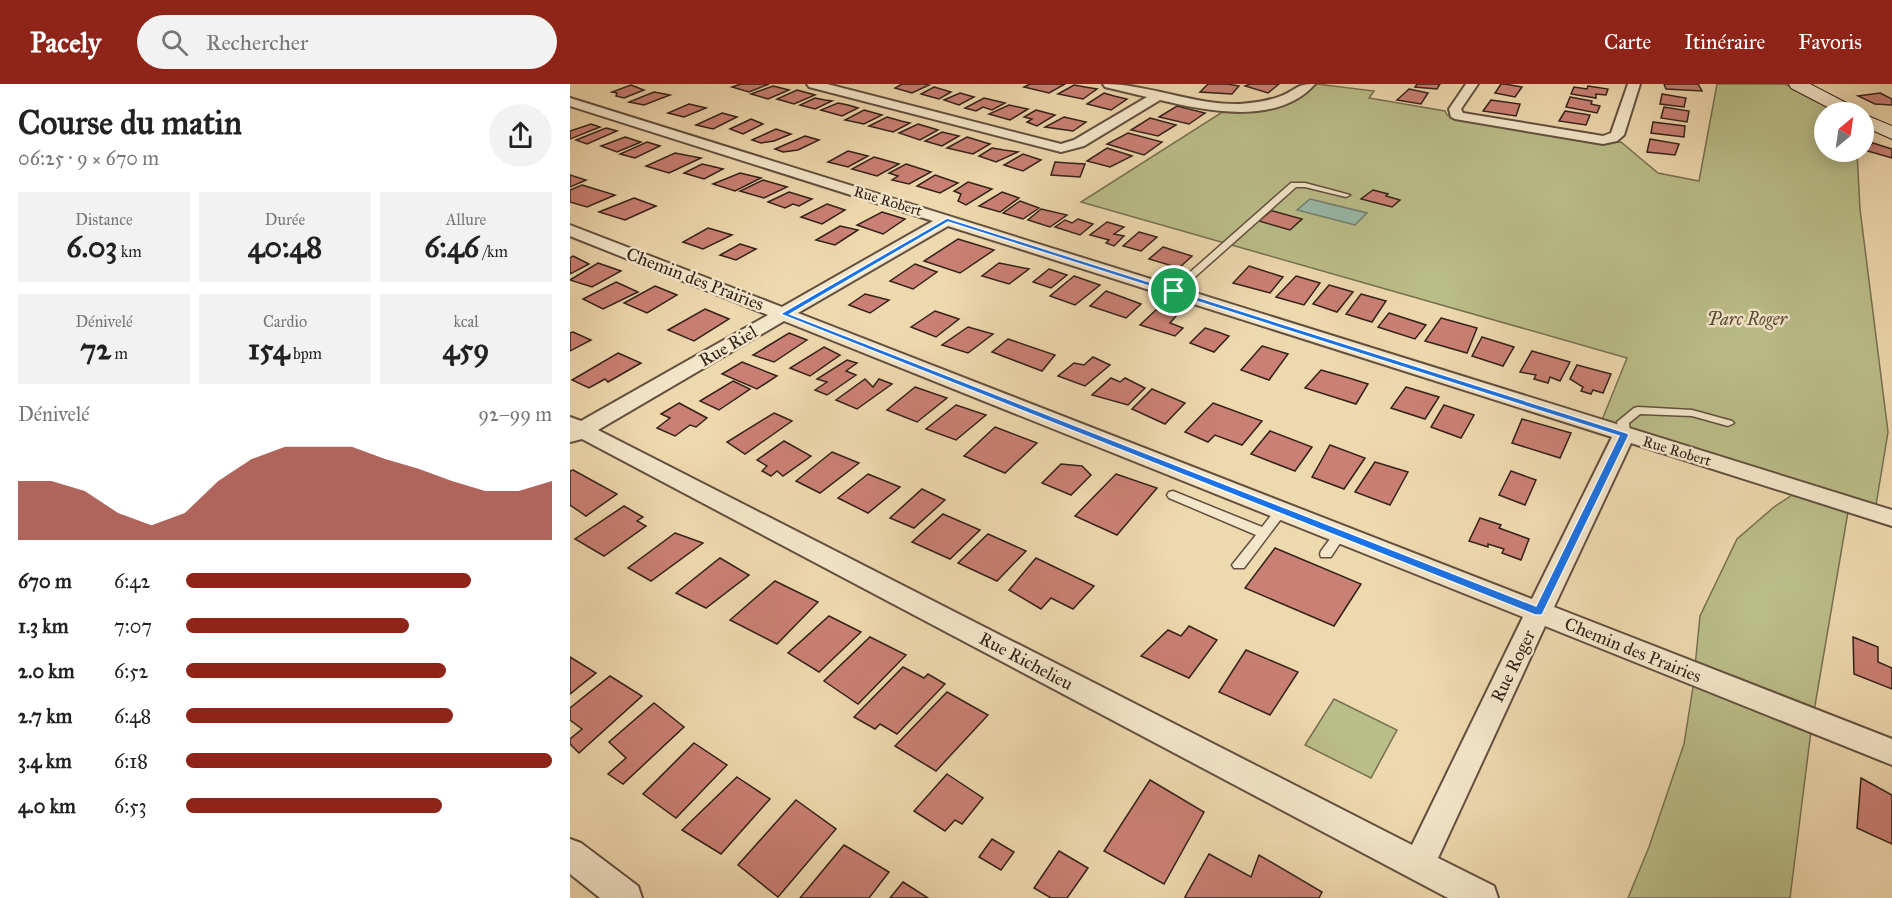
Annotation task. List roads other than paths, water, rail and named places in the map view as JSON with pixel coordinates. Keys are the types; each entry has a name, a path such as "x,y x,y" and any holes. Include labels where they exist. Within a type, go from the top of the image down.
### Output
{"street":[{"path":"813,84 1061,148 1078,143 1160,95"},
{"path":"1109,84 1207,106 1248,107 1285,100 1309,84"},
{"path":"1472,84 1455,109 1456,114 1460,117 1603,140 1617,135 1634,84"},
{"path":"1797,84 1831,102"},
{"name":"Rue Robert","path":"570,102 1892,518"},
{"path":"1874,124 1892,133"},
{"name":"Rue Riel","path":"574,430 784,314 947,220"},
{"name":"Chemin des Prairies","path":"570,230 1892,752"},
{"name":"Rue Richelieu","path":"574,430 1482,898"},
{"name":"Rue Roger","path":"1419,866 1433,831 1624,435"},
{"path":"570,854 626,898"}],"lane":[{"path":"1174,291 1294,185 1305,185 1346,195"},
{"path":"1624,435 1623,422 1638,410 1692,413 1728,423"},
{"path":"1173,495 1264,532"},
{"path":"1239,564 1281,511"},
{"path":"1326,554 1340,534"}],"park label":[{"name":"Parc Roger","path":"1747,319"}]}
